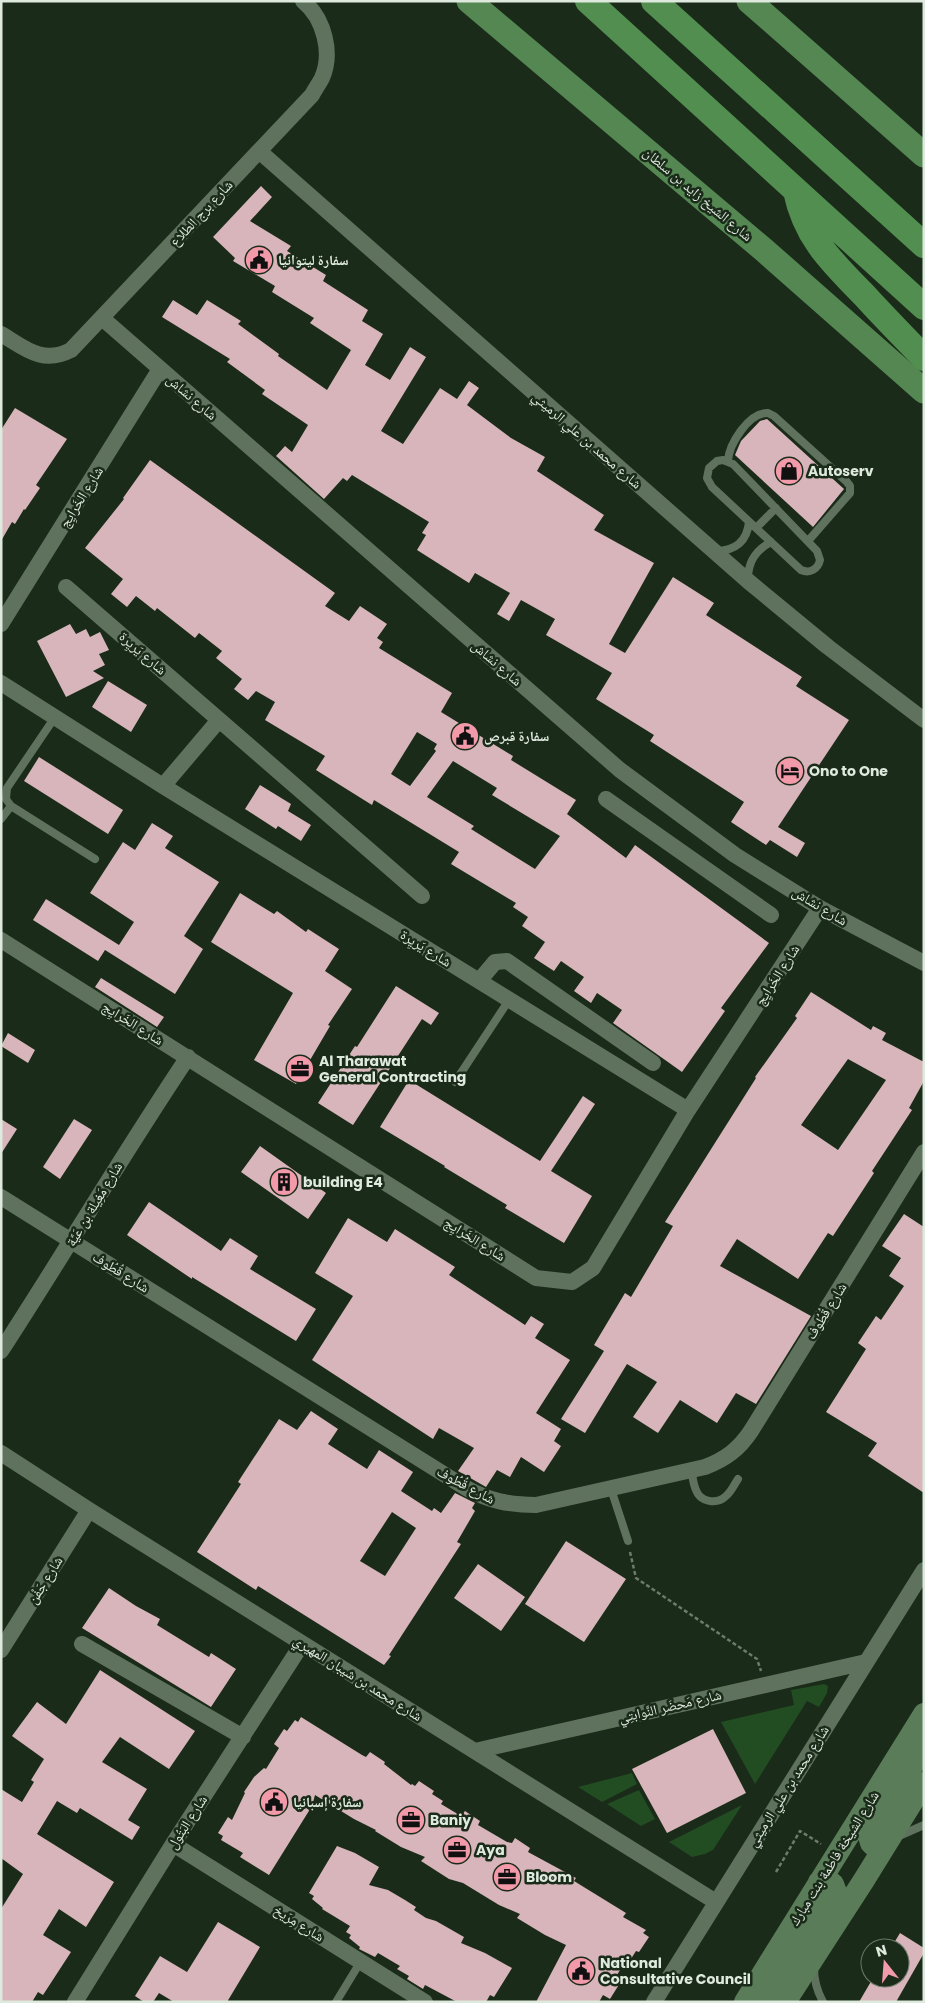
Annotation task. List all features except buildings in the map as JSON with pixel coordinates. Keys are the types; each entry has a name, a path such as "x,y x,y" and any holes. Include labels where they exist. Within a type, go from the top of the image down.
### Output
{"highway":[{"path":"588,1 924,307"},
{"path":"654,1 920,239"},
{"path":"796,191 800,212 823,251 924,358"}],"main road":[{"name":"شارع الشيخ زايد بن سلطان","path":"469,1 764,250 924,391"},
{"path":"750,1 924,155"},
{"name":"شارع الشيخة فاطمة بنت مبارك","path":"745,2002 924,1714"},
{"path":"888,1841 881,1846 874,1846 869,1836 924,1747"},
{"path":"785,2002 924,1784"},
{"path":"769,2002 834,1897 835,1888 833,1884 825,1879 819,1882"}],"street":[{"name":"شارع برج الطلاع","path":"1,334 41,356 62,355 71,350 312,95 322,77 326,58 325,39 319,21 303,1"},
{"name":"شارع محمد بن علي الرميثي","path":"259,151 748,581 828,647 924,720"},
{"name":"شارع نشاش","path":"102,318 620,770 707,836 820,908 924,963"},
{"name":"شارع الخَرايِج","path":"1,624 160,369"},
{"name":"شارع يَريِرة","path":"66,587 422,896"},
{"name":"شارع يَريِرة","path":"1,683 688,1110"},
{"path":"164,786 219,720"},
{"path":"606,799 771,916"},
{"path":"691,859 707,836"},
{"name":"شارع الخَرايِج","path":"1,940 536,1278 572,1282 593,1268 688,1110 820,908"},
{"path":"479,981 495,962 500,960 507,961 653,1063"},
{"path":"586,1047 605,1029"},
{"name":"شارع مَغِيلة بن عَيَّة","path":"1,1351 72,1242 140,1129 188,1057"},
{"name":"شارع قُطُوف","path":"1,1198 482,1497 500,1503 536,1505 691,1470 720,1461 733,1453 744,1441 924,1152"},
{"name":"شارع محمد بن شيبان المهيري","path":"1,1453 302,1644 716,1902"},
{"name":"شارع جَفْن","path":"1,1650 89,1510"},
{"name":"شارع محمد بن علي الرميثي","path":"654,2002 924,1570"},
{"path":"82,1644 243,1737"},
{"name":"شارع البَتُول","path":"75,2002 173,1844 302,1644"},
{"name":"شارع مَحضَر النَّوابتِي","path":"475,1751 866,1662"},
{"name":"شارع مِرَيخ","path":"173,1844 426,2002"}],"lane":[{"path":"728,461 730,449 735,438 756,416 768,413 774,416 847,482 850,486 850,493 808,541"},
{"path":"723,460 728,461 776,508 817,551 820,560 816,568 809,572 801,570 749,522 712,487 707,478 709,468 712,464 723,460"},
{"path":"756,528 776,508"},
{"path":"714,551 725,551 735,548 743,541 748,532 749,522"},
{"path":"748,581 750,562 762,547 771,542"},
{"path":"56,717 7,788 6,799 11,806 95,859"},
{"path":"1,818 11,806"},
{"path":"456,1082 510,1000"},
{"path":"691,1470 695,1490 699,1496 712,1502 723,1499 728,1495 738,1479"},
{"path":"612,1489 628,1541"},
{"path":"888,1841 924,1825"},
{"path":"818,1952 814,1966 814,1980 823,2002"},
{"path":"336,2002 361,1961"}],"path":[{"path":"628,1541 636,1578 757,1659 766,1684"},
{"path":"776,1872 800,1831 837,1854"}],"green space":[{"path":"824,1684 828,1686 827,1693 819,1707 807,1701 755,1784 721,1722 794,1705 791,1690"},
{"path":"632,1773 637,1784 602,1802 578,1787"},
{"path":"639,1790 655,1819 641,1826 607,1804"},
{"path":"742,1805 713,1850 692,1857 669,1842"}],"place":[{"name":"سفارة ليتوانيا","path":"259,260"},
{"name":"Autoserv","path":"789,471"},
{"name":"سفارة قبرص","path":"465,736"},
{"name":"Ono to One","path":"790,771"},
{"name":"Al Tharawat General Contracting","path":"300,1069"},
{"name":"building E4","path":"284,1182"},
{"name":"سفارة إسبانيا","path":"274,1802"},
{"name":"Baniy","path":"411,1820"},
{"name":"Aya","path":"457,1850"},
{"name":"Bloom","path":"507,1877"},
{"name":"National Consultative Council","path":"581,1971"}]}
